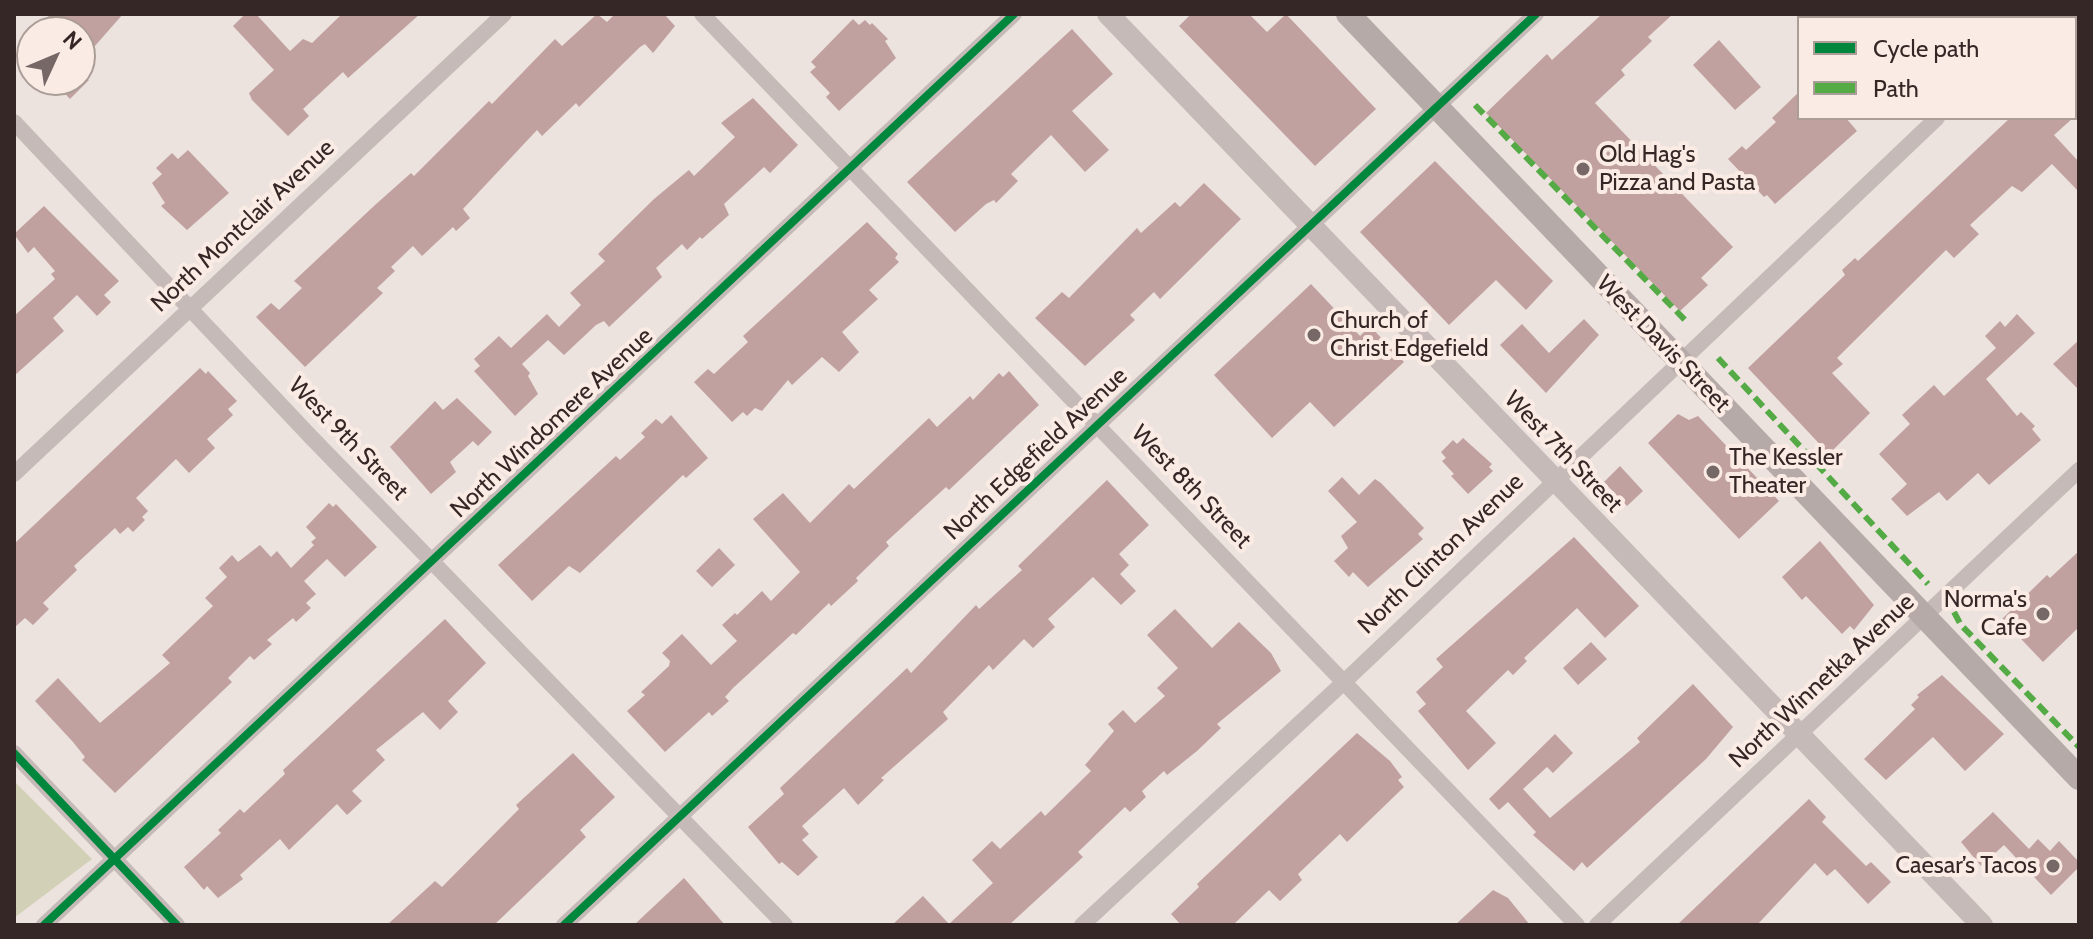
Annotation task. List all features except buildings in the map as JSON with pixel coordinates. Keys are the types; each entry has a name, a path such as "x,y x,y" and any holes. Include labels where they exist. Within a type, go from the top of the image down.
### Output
{"main road":[{"name":"West Davis Street","path":"1348,14 2079,778"}],"street":[{"name":"North Montclair Avenue","path":"14,474 504,14"},
{"name":"West 8th Street","path":"702,14 1577,925"},
{"name":"North Windomere Avenue","path":"44,925 1014,14"},
{"name":"West 7th Street","path":"1108,14 1982,925"},
{"name":"North Edgefield Avenue","path":"564,925 1536,14"},
{"name":"North Clinton Avenue","path":"1082,925 1344,682 1935,120"},
{"name":"West 9th Street","path":"14,122 785,925"},
{"name":"North Winnetka Avenue","path":"1597,925 2079,470"},
{"path":"14,753 177,925"}],"shaded area":[{"path":"14,781 92,859 14,918"}],"marked path":[{"path":"1475,105 1685,320"},
{"path":"1718,358 1928,584"},
{"path":"1954,612 1961,625 2079,747"}],"cycle path":[{"path":"44,925 1014,14"},
{"path":"564,925 1536,14"},
{"path":"14,753 177,925"}],"place":[{"name":"Old Hag's Pizza and Pasta","path":"1583,169"},
{"name":"Church of Christ Edgefield","path":"1314,335"},
{"name":"The Kessler Theater","path":"1713,472"},
{"name":"Norma's Cafe","path":"2043,614"},
{"name":"Caesar’s Tacos","path":"2053,866"}]}
